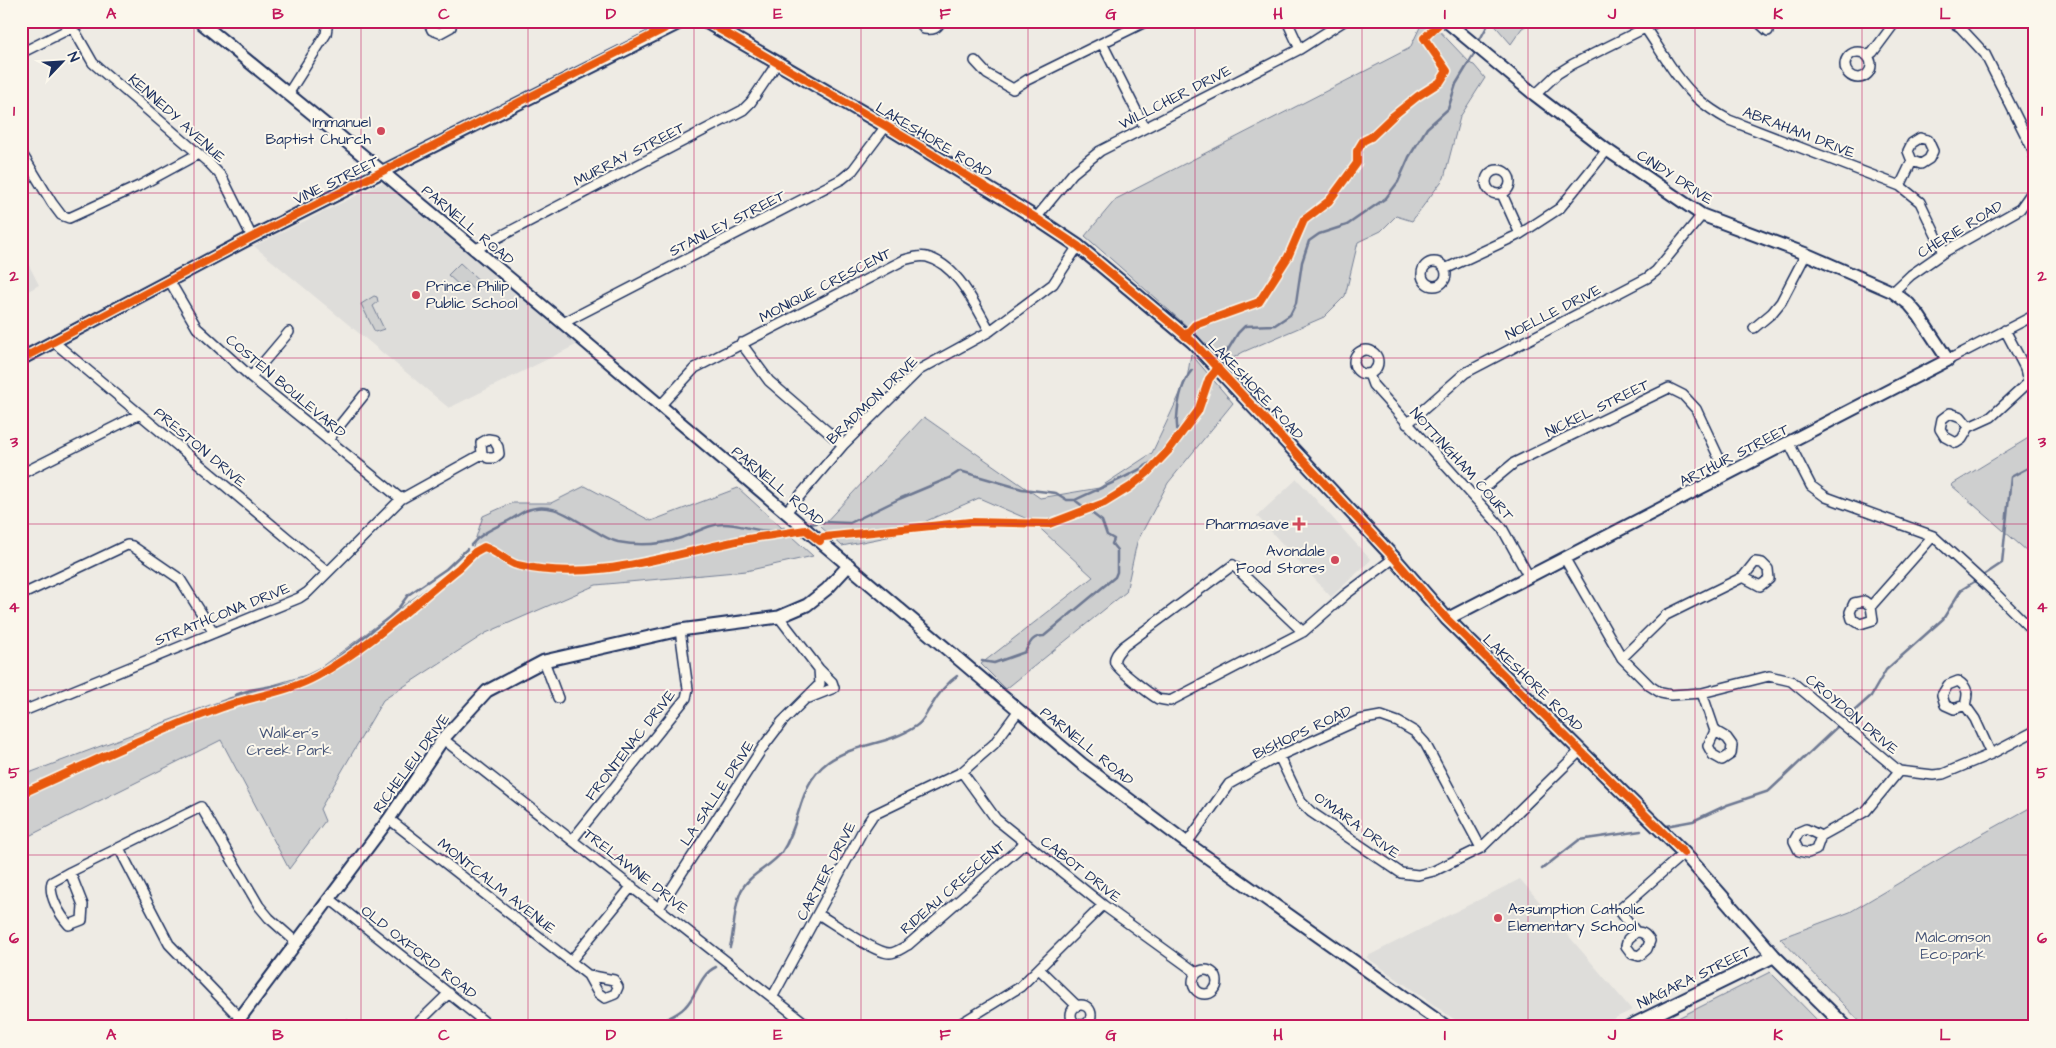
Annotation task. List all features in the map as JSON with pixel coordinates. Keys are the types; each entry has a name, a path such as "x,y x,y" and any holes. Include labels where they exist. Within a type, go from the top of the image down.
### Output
{"main road":[{"name":"LAKESHORE ROAD","path":"706,21 886,126 1036,218 1078,246 1193,342 1394,558 1447,619 1684,853 1774,956 1846,1027"},
{"path":"720,21 730,35"},
{"name":"NIAGARA STREET","path":"1630,1027 1774,956"},
{"path":"1732,977 1772,968 1780,969 1797,980"}],"street":[{"path":"21,53 85,21"},
{"name":"PARNELL ROAD","path":"199,21 562,323 1082,764 1187,843 1447,1027"},
{"path":"288,94 326,34 328,21"},
{"path":"428,21 432,30 440,33 451,27 451,21"},
{"name":"VINE STREET","path":"21,359 55,343 252,237 666,25 684,21"},
{"path":"920,21 924,29 932,30 938,27 941,21"},
{"path":"975,61 987,74 1013,89 1027,80 1148,21"},
{"path":"1286,21 1300,49"},
{"name":"WILLCHER DRIVE","path":"1036,218 1073,173 1100,151 1300,49 1344,21"},
{"name":"CINDY DRIVE","path":"1446,21 1535,95 1608,150 1702,215 1806,254 1893,292 1909,304 1948,360"},
{"path":"1535,95 1557,74 1573,64 1659,21"},
{"path":"1757,21 1768,31"},
{"path":"1868,56 1896,21"},
{"path":"1950,21 1960,27 1985,54 2032,148 2035,158"},
{"name":"KENNEDY AVENUE","path":"73,28 93,63 222,177 252,237"},
{"name":"ABRAHAM DRIVE","path":"1646,29 1681,81 1697,98 1716,113 1900,186 1920,202 1944,252"},
{"path":"1102,43 1145,128"},
{"name":"MURRAY STREET","path":"474,250 743,110 751,102 778,62"},
{"name":"STANLEY STREET","path":"562,323 842,179 853,170 886,126"},
{"path":"1446,269 1520,234 1560,208 1608,150"},
{"path":"21,152 60,215 69,218 141,185 198,154"},
{"path":"1900,186 1912,161"},
{"name":"CHERIE ROAD","path":"1893,292 1911,275 1944,252 2020,209 2032,192 2035,184"},
{"path":"1502,194 1520,234"},
{"name":"NOELLE DRIVE","path":"1407,424 1465,373 1647,278 1656,271 1702,215"},
{"name":"BRADMON DRIVE","path":"786,512 843,445 920,370 990,331 1053,284 1078,246"},
{"path":"1754,328 1772,314 1781,302 1806,254"},
{"name":"MONIQUE CRESCENT","path":"660,406 695,368 904,260 927,257 943,266 956,277 990,331"},
{"name":"COSTEN BOULEVARD","path":"169,280 197,328 251,377 401,499"},
{"name":"ARTHUR STREET","path":"1447,619 2035,315"},
{"path":"1969,427 1991,417 2028,383 2025,368 2006,330"},
{"path":"251,377 289,332"},
{"name":"PRESTON DRIVE","path":"55,343 328,572"},
{"path":"741,343 769,381 843,445"},
{"name":"NOTTINGHAM COURT","path":"1369,374 1373,385 1502,528 1529,577"},
{"name":"NICKEL STREET","path":"1474,496 1514,463 1670,388 1683,395 1696,409 1727,475"},
{"path":"328,440 364,395"},
{"path":"21,474 140,414"},
{"path":"1789,443 1811,486 1826,497 1933,536 2035,633"},
{"name":"STRATHCONA DRIVE","path":"21,712 299,598 308,592 401,499 482,454"},
{"path":"1871,606 1933,536"},
{"path":"21,595 127,545 132,546 180,579 214,633"},
{"path":"1303,632 1233,565 1124,646 1115,656 1114,662 1160,700 1170,701 1303,632 1345,595 1394,558"},
{"name":"CROYDON DRIVE","path":"1565,559 1622,658 1650,686 1661,693 1671,695 1702,693 1769,676 1791,680 1899,771 1933,775 1943,774 1991,754 2035,731"},
{"name":"RICHELIEU DRIVE","path":"238,1022 389,819 443,738 487,691 544,661 680,630 779,617 807,606 849,565"},
{"path":"1622,658 1666,615 1742,577"},
{"name":"LA SALLE DRIVE","path":"779,617 832,682 834,688 806,699"},
{"name":"FRONTENAC DRIVE","path":"573,839 686,698 688,689 680,630"},
{"path":"544,661 558,698"},
{"name":"LA SALLE DRIVE","path":"659,908 763,747 782,722 820,684 819,668"},
{"path":"1702,693 1715,731"},
{"path":"1965,705 1975,718 1991,754"},
{"name":"CARTIER DRIVE","path":"773,996 873,815 962,772 994,744 1019,710"},
{"name":"BISHOPS ROAD","path":"1187,843 1229,784 1279,756 1359,720 1381,716 1398,722 1415,732 1425,742 1481,848"},
{"name":"TRELAWNE DRIVE","path":"443,738 810,1027"},
{"name":"O'MARA DRIVE","path":"1279,756 1301,802 1311,812 1401,873 1418,875 1434,872 1481,848 1581,750"},
{"path":"1821,836 1866,811 1899,771"},
{"name":"CABOT DRIVE","path":"962,772 996,820 1103,905 1197,973"},
{"path":"70,872 84,910 82,920 69,925 52,896 50,889 52,882 70,872 201,807 259,906 269,918 296,942"},
{"name":"MONTCALM AVENUE","path":"389,819 588,974"},
{"name":"RIDEAU CRESCENT","path":"818,914 878,950 890,953 897,951 908,945 1025,843"},
{"path":"119,848 169,944 238,1022"},
{"path":"1636,932 1619,910 1684,853"},
{"path":"571,961 632,886"},
{"name":"OLD OXFORD ROAD","path":"330,899 491,1027"},
{"path":"955,1027 966,1024 1012,993 1039,969 1103,905"},
{"path":"1039,969 1077,1006"},
{"path":"414,1027 449,993"},
{"path":"341,1027 345,1025 348,1027"}],"shaded area":[{"name":"Prince Philip Public School","path":"384,182 578,344 449,408 254,246"},
{"path":"21,250 39,285 21,295"},
{"path":"1297,479 1371,560 1331,597 1257,516"},
{"name":"Assumption Catholic Elementary School","path":"1520,879 1632,1010 1596,1027 1465,1027 1366,957"}],"green space":[{"path":"1423,21 1430,21 1485,78 1460,117 1444,178 1412,221 1396,216 1381,231 1358,242 1345,296 1324,317 1243,352 1223,364 1216,360 1198,336 1085,236 1116,199 1410,48"},
{"path":"1491,21 1535,21 1522,28 1511,44"},
{"path":"460,263 483,284 476,292 465,282 461,287 448,275"},
{"path":"374,296 377,297 378,302 373,306 384,329 375,332 361,304"},
{"path":"1191,354 1233,403 1168,483 1137,542 1126,592 1006,689 981,664 1093,577 1032,521 979,498 892,536 842,546 821,527 924,417 1040,498 1099,488 1152,453 1187,379"},
{"path":"2035,434 2035,558 1951,485"},
{"name":"Walker's Creek Park","path":"585,486 651,521 738,488 813,556 746,571 596,585 486,633 383,700 320,809 325,821 289,869 221,740 21,840 21,776 226,699 313,673 470,556 483,516 512,503 551,503"},
{"name":"Malcomson Eco-park","path":"2035,805 2035,1027 1865,1027 1780,938 1850,912 1968,842"},
{"path":"1770,972 1824,1027 1660,1027"}],"waterway":[{"path":"1478,43 1490,21"},
{"path":"1226,353 1238,333 1245,326 1275,325 1290,315 1296,303 1302,262 1309,241 1319,234 1347,225 1386,198 1398,182 1409,157 1427,128 1448,109 1456,84 1476,51"},
{"path":"810,524 823,522 850,523 899,499 949,478 960,471 1022,489 1056,493 1067,500 1075,500 1149,464 1172,444 1177,433 1179,399 1185,381 1192,370"},
{"path":"1981,577 2002,563 2011,477 2035,464"},
{"path":"982,661 994,663 1025,652 1034,639 1044,636 1115,577 1117,572 1117,550 1112,544 1114,539 1107,535 1102,521 1076,501"},
{"path":"471,545 488,531 525,511 535,508 554,509 609,539 634,544 650,544 673,540 718,524 731,524 769,531 784,528"},
{"path":"235,695 250,690 294,682 328,665 385,621 397,610 408,595 446,569 467,549"},
{"path":"1843,721 1871,696 1886,670 1943,619 1961,590 1977,580"},
{"path":"730,947 741,891 749,880 782,852 793,829 805,793 818,771 838,756 895,737 918,724 942,690 957,676"},
{"path":"82,766 116,748 232,698"},
{"path":"1666,826 1693,821 1727,805 1769,791 1839,725"},
{"path":"58,777 66,774"},
{"path":"34,789 49,781"},
{"path":"21,794 25,792"},
{"path":"1542,869 1579,840 1641,831"},
{"path":"651,1027 682,1010 702,980 710,970 716,967"}],"cycle path":[{"path":"705,21 886,126 1036,218 1078,246 1193,342 1394,558 1447,619 1684,853"},
{"path":"1185,336 1195,325 1259,302 1288,257 1304,220 1329,201 1357,163 1357,151 1363,141 1371,137 1418,96 1440,82 1447,71 1424,38 1442,21"},
{"path":"21,359 252,237 664,29"},
{"path":"824,537 970,522 1049,524 1104,503 1130,487 1147,473 1168,451 1198,411 1209,379 1218,368"},
{"path":"21,794 120,749 195,718 232,704 305,682 317,676 373,639 459,568 475,552 484,547 517,565 544,570 570,571 623,566 757,537 806,530 820,541"}],"place":[{"name":"Immanuel Baptist Church","path":"381,131"},
{"name":"Prince Philip Public School","path":"416,295"},
{"name":"Pharmasave","path":"1299,524"},
{"name":"Avondale Food Stores","path":"1335,560"},
{"name":"Assumption Catholic Elementary School","path":"1498,918"}]}
